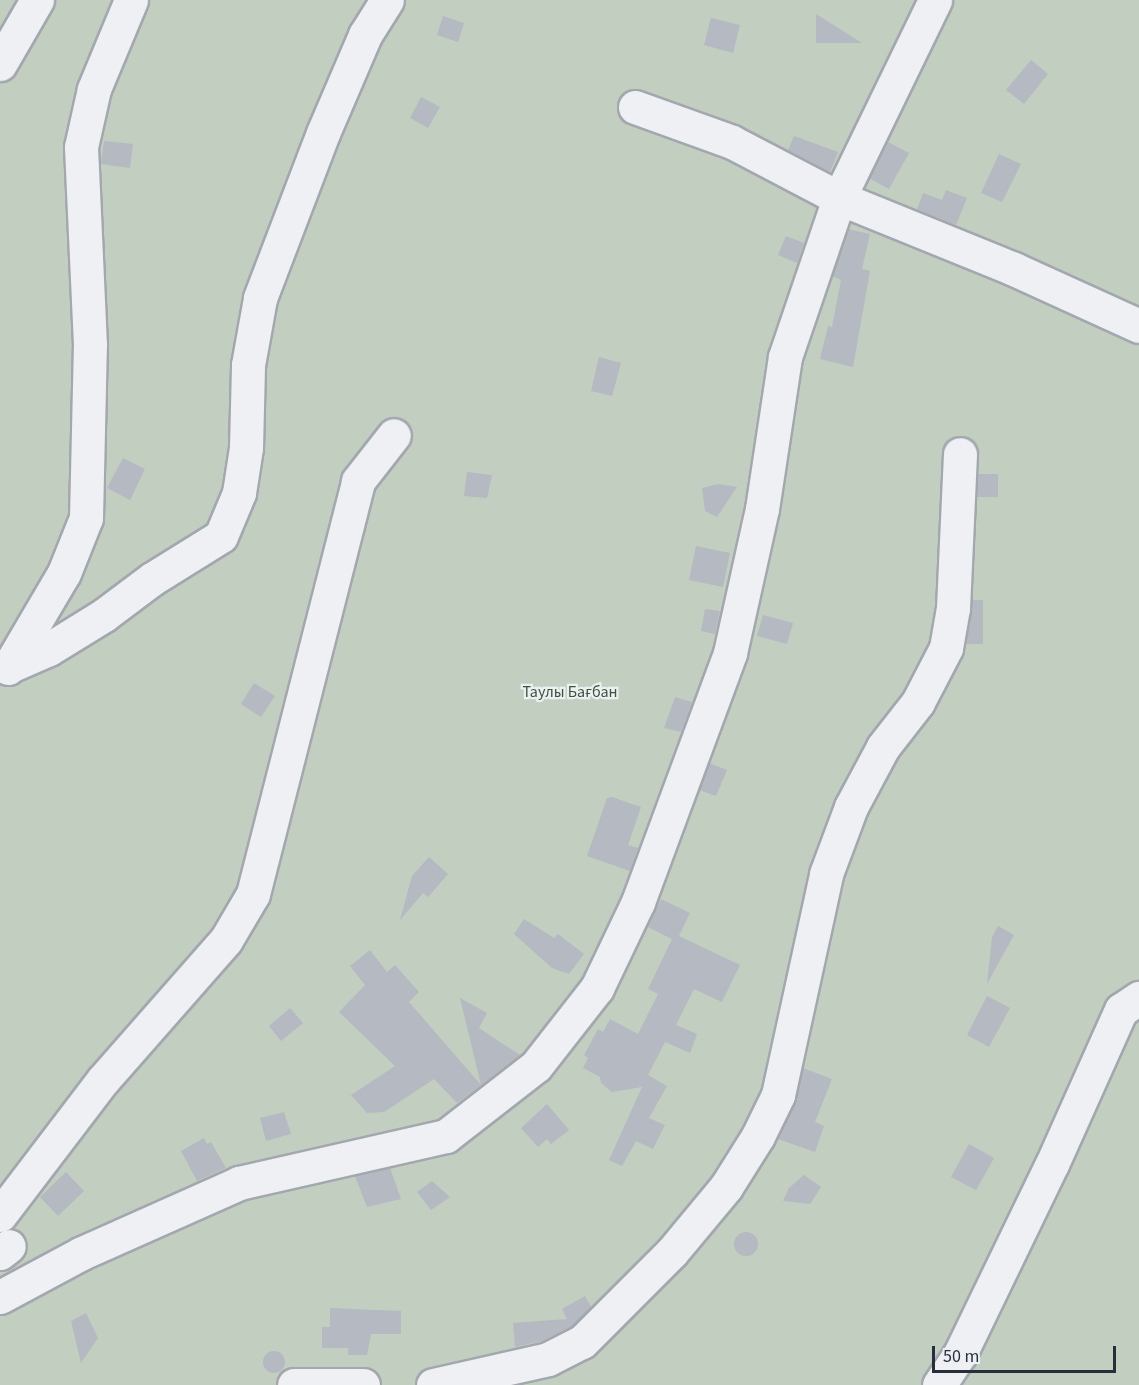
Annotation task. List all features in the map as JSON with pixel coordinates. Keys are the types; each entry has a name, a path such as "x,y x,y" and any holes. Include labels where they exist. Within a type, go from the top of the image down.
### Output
{"street":[{"path":"0,64 37,0"},
{"path":"6,670 64,573 86,518 90,345 81,147 94,88 131,0"},
{"path":"6,670 49,648 104,615 152,579 221,536 239,493 246,448 248,365 260,298 327,122 365,35 387,0"},
{"path":"0,1297 102,1244 239,1183 446,1136 536,1066 597,988 638,902 730,653 762,509 784,357 839,198 935,0"},
{"path":"635,107 732,142 839,198 1014,269 1139,326"},
{"path":"0,1215 103,1080 226,940 253,894 358,481 394,435"},
{"path":"433,1385 548,1359 582,1342 672,1252 726,1187 758,1136 778,1095 826,874 851,807 883,747 918,702 946,648 953,608 960,454"},
{"path":"939,1385 970,1334 1121,1010 1139,998"},
{"path":"294,1385 363,1385"}],"green space":[{"name":"Таулы Бағбан","path":"0,0 1139,0 1139,1385 0,1385"}],"building":[{"path":"816,14 862,43 816,43"},
{"path":"443,16 464,23 458,42 437,35"},
{"path":"711,18 740,25 733,53 704,45"},
{"path":"1031,60 1048,74 1024,104 1006,90"},
{"path":"421,97 440,107 428,128 410,118"},
{"path":"794,136 838,152 830,172 788,150"},
{"path":"104,141 133,144 130,168 101,164"},
{"path":"888,142 909,153 889,189 869,178"},
{"path":"999,154 1021,164 1002,202 981,193"},
{"path":"946,190 967,198 956,225 917,210 923,193 942,200"},
{"path":"848,229 870,234 862,269 870,271 853,367 820,359 828,326 832,327 841,280 832,276"},
{"path":"786,236 804,243 797,263 778,255"},
{"path":"599,357 621,363 612,396 591,391"},
{"path":"123,458 145,469 130,500 107,488"},
{"path":"467,472 492,475 487,498 464,496"},
{"path":"978,474 998,474 998,497 977,497"},
{"path":"718,484 737,487 717,517 705,511 702,488"},
{"path":"696,546 730,553 723,587 689,580"},
{"path":"972,600 983,600 983,644 966,644"},
{"path":"705,609 720,611 715,634 701,631"},
{"path":"763,615 793,623 787,644 757,636"},
{"path":"254,683 275,696 261,717 241,704"},
{"path":"675,697 692,702 681,732 664,728"},
{"path":"709,763 727,770 716,796 699,790"},
{"path":"612,797 641,807 628,845 638,848 630,871 587,856 607,798"},
{"path":"429,857 448,874 428,897 423,893 400,920 412,876"},
{"path":"661,899 690,913 679,936 740,965 722,1002 694,989 676,1025 697,1034 690,1053 665,1042 648,1075 667,1086 649,1118 665,1125 653,1149 636,1141 622,1166 609,1160 642,1087 612,1092 601,1083 600,1077 583,1068 588,1058 584,1055 598,1029 603,1032 610,1019 638,1034 658,994 648,989 672,939 648,927"},
{"path":"524,919 554,938 558,934 584,954 569,974 552,968 514,934"},
{"path":"998,926 1014,935 987,984 992,937"},
{"path":"370,950 387,972 395,965 419,992 409,1002 481,1085 457,1103 434,1079 384,1112 367,1113 351,1095 395,1066 339,1012 365,985 350,966"},
{"path":"987,996 1010,1008 989,1047 967,1035"},
{"path":"460,998 487,1013 479,1028 520,1055 481,1085"},
{"path":"290,1008 303,1023 281,1041 269,1026"},
{"path":"803,1068 832,1079 815,1122 824,1126 815,1152 778,1139 795,1103"},
{"path":"547,1104 569,1130 551,1144 547,1139 538,1147 521,1128"},
{"path":"284,1112 291,1134 266,1141 260,1118"},
{"path":"204,1138 207,1144 211,1142 226,1168 197,1181 181,1151"},
{"path":"969,1144 994,1158 976,1190 951,1177"},
{"path":"390,1168 401,1199 367,1207 355,1176"},
{"path":"66,1172 84,1191 58,1216 40,1197"},
{"path":"804,1175 821,1187 810,1204 783,1201 789,1188"},
{"path":"432,1181 450,1197 431,1210 417,1192"},
{"path":"746,1232 754,1236 758,1244 754,1252 746,1256 738,1252 734,1244 738,1236"},
{"path":"585,1296 591,1307 571,1327 542,1341 515,1347 513,1323 567,1319 562,1309"},
{"path":"330,1308 401,1311 401,1334 371,1334 367,1355 348,1355 348,1348 322,1348 322,1327 330,1327"},
{"path":"86,1313 98,1338 81,1363 71,1321"},
{"path":"274,1351 282,1354 285,1362 282,1370 274,1373 266,1370 263,1362 266,1354"}]}
